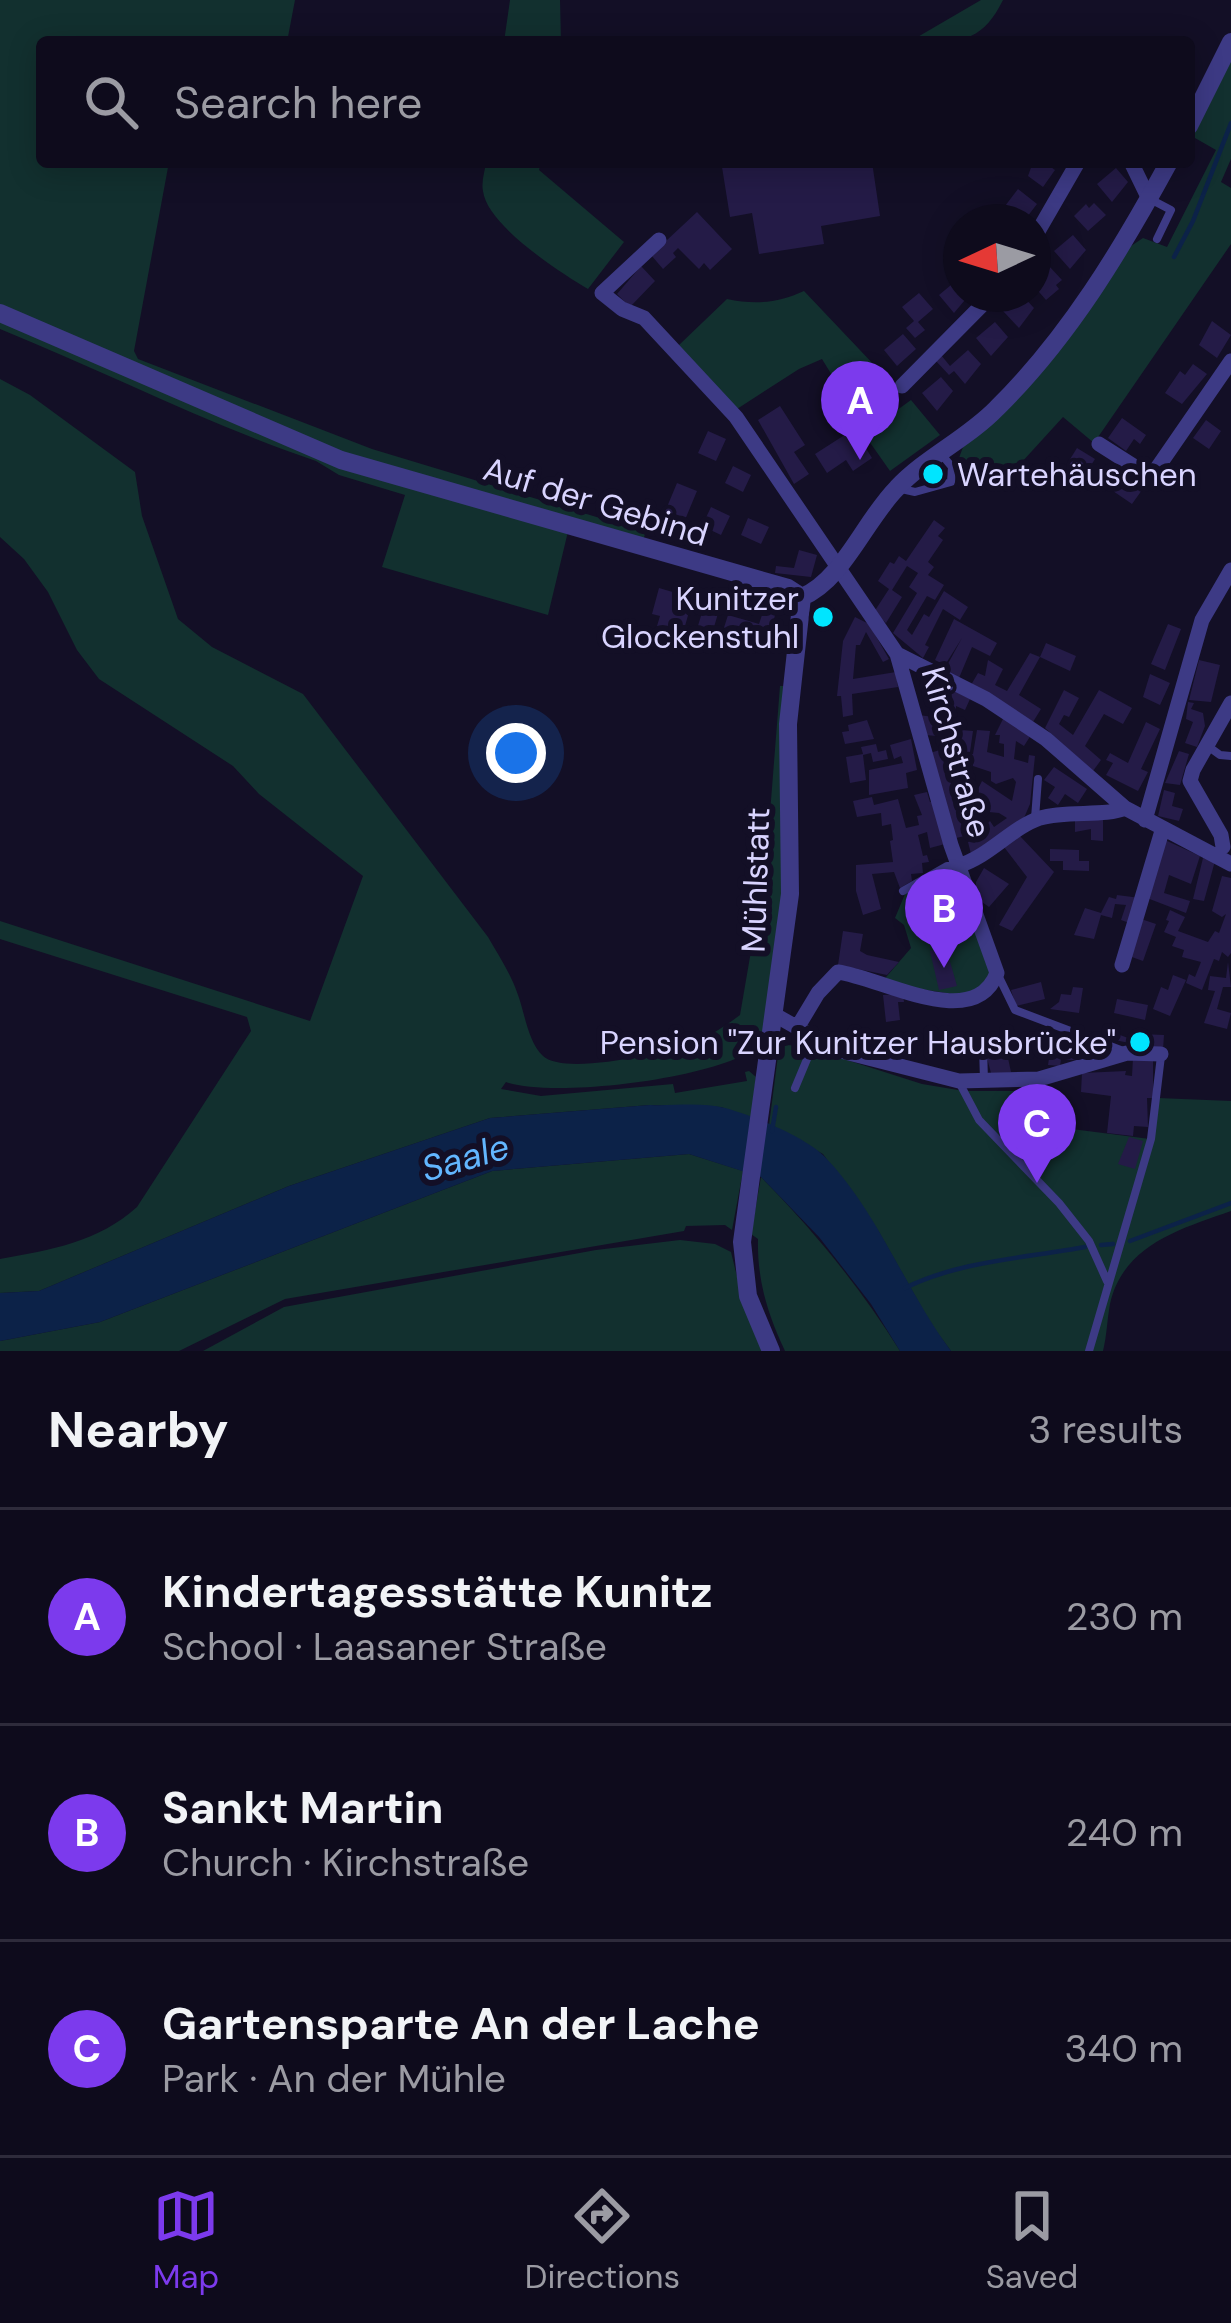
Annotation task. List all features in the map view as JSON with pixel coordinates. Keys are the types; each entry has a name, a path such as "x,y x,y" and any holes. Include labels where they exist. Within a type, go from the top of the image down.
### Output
{"street":[{"path":"1195,114 1231,43"},
{"path":"1051,209 1075,168"},
{"path":"1135,168 1149,199"},
{"path":"802,597 824,584 838,568 896,488 946,460 999,407 1088,300 1166,168"},
{"path":"659,240 602,293 644,318 736,417 897,654 986,699 1144,820 1227,857"},
{"path":"902,386 975,312"},
{"name":"Auf der Gebind","path":"0,313 370,469 464,492 788,588 802,597"},
{"path":"1099,444 1151,477 1231,361"},
{"path":"1144,820 1202,620 1224,595 1231,570"},
{"name":"Mühlstatt","path":"771,1351 745,1281 742,1242 790,894 788,724 802,597"},
{"name":"Kirchstraße","path":"897,654 958,866 997,973"},
{"path":"1227,857 1190,781 1231,703"},
{"path":"958,866 979,859 1036,819 1125,808"},
{"path":"1122,965 1162,830"},
{"path":"797,1028 818,993 838,972 880,986 966,1000 981,997 992,987 997,973"},
{"path":"775,1016 856,1057 959,1081 1039,1079 1127,1053 1161,1054"}],"lane":[{"path":"1149,199 1171,210 1156,239"},
{"path":"896,488 915,492 943,487 951,482 946,460"},
{"path":"1209,747 1231,756"},
{"path":"1036,819 1038,779"},
{"path":"903,891 947,866 958,866"},
{"path":"997,973 1009,1003 1020,1014 1127,1053"},
{"path":"795,1088 816,1039"},
{"path":"983,1046 984,1082"},
{"path":"1089,1351 1151,1139 1161,1054"},
{"path":"959,1081 979,1120 1059,1202 1089,1241 1108,1282"}],"green space":[{"path":"0,0 295,0 288,36 36,36 36,168 168,168 134,351 138,359 372,449 646,532 642,542 571,519 548,615 382,567 405,495 339,475 316,461 0,329"},
{"path":"510,0 560,0 561,36 505,36"},
{"path":"981,0 1003,0 985,26 971,36 919,36"},
{"path":"1231,56 1231,159 1221,182 1231,188 1231,244 1094,443 1063,417 999,487 962,465 963,447 1131,246 1143,238 1167,247 1216,150 1195,138 1195,127"},
{"path":"485,168 540,168 624,242 588,289 510,232 487,204"},
{"path":"804,291 894,386 857,416 822,359 737,409 678,346 727,299 766,302"},
{"path":"0,379 30,395 135,472 142,516 178,619 212,647 303,694 488,937 515,987 534,1043 543,1056 555,1062 615,1061 659,1052 704,1038 740,1015 766,864 780,686 785,686 783,895 764,1042 745,1055 680,1075 562,1088 506,1082 501,1089 541,1096 673,1084 675,1093 747,1081 745,1072 749,1071 756,1077 751,1118 721,1107 650,1105 490,1118 289,1186 39,1291 0,1293 0,1259 90,1236 137,1207 251,1031 247,1017 0,939 0,921 310,1021 363,876 259,794 233,766 99,679 77,650 48,592 24,559 0,537"},
{"path":"911,400 940,435 890,471 864,434"},
{"path":"950,869 983,941 991,982 966,996 881,983 911,948 904,925 895,918 905,894"},
{"path":"803,1046 922,1084 964,1091 1043,1091 1056,1127 1150,1139 1158,1098 1231,1101 1231,1211 1156,1242 1127,1267 1110,1304 1103,1351 951,1351 879,1232 823,1154 769,1125 779,1048"},
{"path":"689,1154 743,1171 732,1230 725,1225 686,1226 684,1231 285,1299 179,1351 0,1351 0,1341 100,1322 492,1171"},
{"path":"761,1177 835,1260 900,1351 785,1351 764,1296 758,1239 751,1234"},
{"path":"680,1240 715,1244 731,1252 745,1309 762,1351 203,1351 284,1307 596,1250"}],"water":[{"name":"Saale","path":"650,1105 725,1108 804,1141 824,1156 860,1201 951,1351 900,1351 819,1237 761,1177 689,1154 492,1171 100,1322 0,1341 0,1293 39,1291 289,1186 490,1118"}],"building":[{"path":"722,168 873,168 880,216 821,226 824,244 759,254 752,213 730,217"},
{"path":"1031,168 1055,170 1043,187 1028,176"},
{"path":"1116,168 1128,182 1112,202 1097,184"},
{"path":"1018,189 1037,204 1007,204"},
{"path":"1094,203 1106,215 1088,231 1074,216"},
{"path":"697,212 732,249 710,270 704,263 699,269 678,248 673,253 676,257 663,269 651,255"},
{"path":"1073,235 1086,250 1070,269 1054,251"},
{"path":"641,266 655,281 630,307 617,294"},
{"path":"1051,268 1062,280 1056,285 1059,289 1051,296"},
{"path":"919,293 933,309 918,322 925,330 915,338 906,328 914,321 902,307"},
{"path":"1004,312 1031,312 1019,328"},
{"path":"1212,321 1231,335 1217,358 1199,345"},
{"path":"995,322 1008,337 991,356 976,338"},
{"path":"903,334 916,349 897,366 884,350"},
{"path":"968,350 981,364 965,384 935,360 941,355 950,366"},
{"path":"1193,364 1207,374 1182,404 1165,393 1180,371 1185,375"},
{"path":"941,377 953,391 937,411 922,393"},
{"path":"780,406 805,445 794,452 809,474 794,484 758,420"},
{"path":"1122,418 1146,435 1140,444 1134,439 1126,451 1108,438"},
{"path":"1206,420 1221,431 1209,449 1193,438"},
{"path":"854,429 872,458 853,471 846,460 827,473 815,454"},
{"path":"708,431 726,439 716,461 698,453"},
{"path":"1077,448 1095,459 1085,475 1067,464"},
{"path":"733,466 751,475 743,492 725,483"},
{"path":"1122,477 1142,490 1132,504 1113,491"},
{"path":"677,483 697,491 682,527 662,519"},
{"path":"711,507 730,516 721,535 702,526"},
{"path":"748,518 769,527 761,544 741,535"},
{"path":"934,520 945,528 928,562 934,567 928,575 944,585 935,600 927,596 907,630 912,635 944,591 968,607 960,620 943,609 923,658 893,633 917,593 909,587 918,573 907,566 892,590 902,597 886,623 874,612 889,589 878,581 890,562 894,564 899,556 906,561"},
{"path":"799,550 817,555 811,577 775,573 776,566 794,568"},
{"path":"659,588 693,598 683,633 657,626 660,616 652,614"},
{"path":"704,606 719,610 712,634 697,629"},
{"path":"763,612 775,615 767,650 721,637 728,615 759,624"},
{"path":"855,617 869,624 889,659 883,662 866,632 856,645 853,679 896,672 898,687 852,694 853,715 843,717 841,696 837,696 843,641"},
{"path":"954,619 997,643 990,656 972,647 959,678 944,671 962,638 945,665 935,660"},
{"path":"1168,624 1181,629 1165,670 1151,664"},
{"path":"1046,643 1076,656 1070,671 1040,657"},
{"path":"1030,653 1040,657 1019,695 1041,709 1033,722 971,685 978,673 985,676 988,660 1003,669 995,685 1007,691"},
{"path":"1199,660 1220,665 1211,702 1189,700"},
{"path":"1150,674 1170,683 1160,705 1143,697"},
{"path":"937,682 970,699 965,710 956,706 956,719 947,719 947,700 936,695"},
{"path":"1064,690 1079,698 1069,717 1064,715 1059,724 1073,735 1099,690 1132,708 1123,724 1104,714 1085,746 1101,760 1093,771 1045,728"},
{"path":"1188,702 1194,703 1191,709 1203,713 1205,726 1197,747 1185,743 1193,722 1186,719"},
{"path":"919,715 947,719 962,726 961,730 973,731 970,752 960,751 961,738 925,735"},
{"path":"1004,717 1031,735 1024,746 1016,741 1014,759 1028,763 1029,755 1035,756 1030,804 1024,818 971,854 968,842 990,829 986,825 990,821 994,827 1007,818 989,812 985,817 972,809 976,799 965,794 970,812 963,814 969,835 956,838 930,753 943,749 944,744 954,745 953,754 945,753 956,784 960,753 973,754 977,730 990,731 987,752 1004,757 1004,744 995,735","holes":["973,760 973,766 991,772 996,784 1013,778 1012,801 982,781 977,791 969,787"]},
{"path":"867,720 874,739 845,744 842,732 849,731 848,725"},
{"path":"1146,722 1160,729 1141,769 1148,772 1138,791 1106,775 1113,763 1106,760 1110,753 1128,763"},
{"path":"911,739 917,770 906,773 908,788 869,795 869,770 903,763 901,756 894,759 890,745"},
{"path":"876,744 878,752 886,750 888,759 873,762 871,753 863,755 866,780 850,783 846,757 863,754 861,747"},
{"path":"1179,751 1189,754 1180,785 1165,783"},
{"path":"1054,767 1087,789 1078,803 1065,794 1058,805 1048,798 1055,787 1044,780"},
{"path":"1164,790 1175,793 1172,806 1183,809 1179,821 1158,816"},
{"path":"927,792 930,802 934,801 945,844 930,848 927,832 918,835 929,862 922,863 923,873 911,874 912,881 900,888 894,872 872,874 881,909 863,915 856,891 856,865 893,862 893,840 891,824 882,826 881,813 857,817 853,801 872,797 874,805 898,799 906,828 919,825 917,816 922,815 914,795"},
{"path":"1103,816 1103,841 1091,840 1091,829 1075,832 1075,818"},
{"path":"1019,835 1054,872 1012,931 999,925 1027,877 1004,847"},
{"path":"1165,840 1200,856 1191,884 1169,875 1164,893 1190,901 1186,913 1147,898"},
{"path":"1050,849 1079,850 1079,861 1089,861 1089,871 1063,870 1063,861 1050,861"},
{"path":"1203,858 1215,861 1204,901 1193,899"},
{"path":"984,868 1009,884 989,907 975,897"},
{"path":"1222,876 1231,878 1231,953 1228,957 1222,952 1219,961 1214,959 1202,990 1186,983 1189,974 1195,977 1201,962 1182,957 1184,950 1172,946 1176,937 1164,932 1166,920 1170,910 1185,917 1178,931 1208,942 1215,931 1219,933 1226,914 1222,917 1212,911"},
{"path":"1117,895 1140,898 1132,924 1121,920 1126,905 1115,904 1112,918 1101,915 1094,939 1074,935 1085,908 1101,913 1109,897 1116,899"},
{"path":"1141,919 1156,924 1143,961 1129,956"},
{"path":"843,931 863,934 860,951 867,955 899,962 887,975 838,965"},
{"path":"943,937 957,986 939,990 930,951 934,950 931,940"},
{"path":"1228,962 1231,987 1223,987 1217,1009 1231,1013 1227,1029 1204,1023 1215,991 1208,990 1210,976 1226,978"},
{"path":"1173,975 1186,980 1170,1016 1153,1009 1161,987 1168,990"},
{"path":"1041,982 1045,999 1016,1006 1011,990"},
{"path":"1073,987 1083,988 1079,1013 1050,1009 1061,994 1071,995"},
{"path":"903,994 904,1002 898,1002 900,1020 886,1022 883,995"},
{"path":"1117,999 1148,1005 1145,1020 1114,1013"},
{"name":"Pension \"Zur Kunitzer Hausbrücke\"","path":"1112,1032 1128,1038 1129,1034 1140,1038 1140,1034 1164,1035 1163,1050 1110,1039"},
{"path":"1062,1039 1085,1041 1083,1061 1061,1059 1060,1066 1048,1065 1050,1052 1060,1054"},
{"path":"1006,1049 1011,1072 992,1077 986,1054"},
{"path":"1133,1058 1153,1059 1148,1127 1134,1126 1133,1136 1107,1133 1111,1096 1081,1092 1082,1073 1126,1071 1125,1075 1132,1076"},
{"path":"1129,1137 1143,1141 1135,1169 1118,1164"}],"waterway":[{"path":"1174,257 1231,123"},
{"path":"772,1131 776,1107"},
{"path":"1130,1241 1231,1203"},
{"path":"1101,1245 1113,1244"},
{"path":"905,1288 970,1266 1085,1247"}],"place":[{"name":"Kindertagesstätte Kunitz","path":"860,460"},
{"name":"Wartehäuschen","path":"933,474"},
{"name":"Kunitzer Glockenstuhl","path":"823,617"},
{"name":"Sankt Martin","path":"944,968"},
{"name":"Pension \"Zur Kunitzer Hausbrücke\"","path":"1140,1042"},
{"name":"Gartensparte An der Lache","path":"1037,1183"}]}
